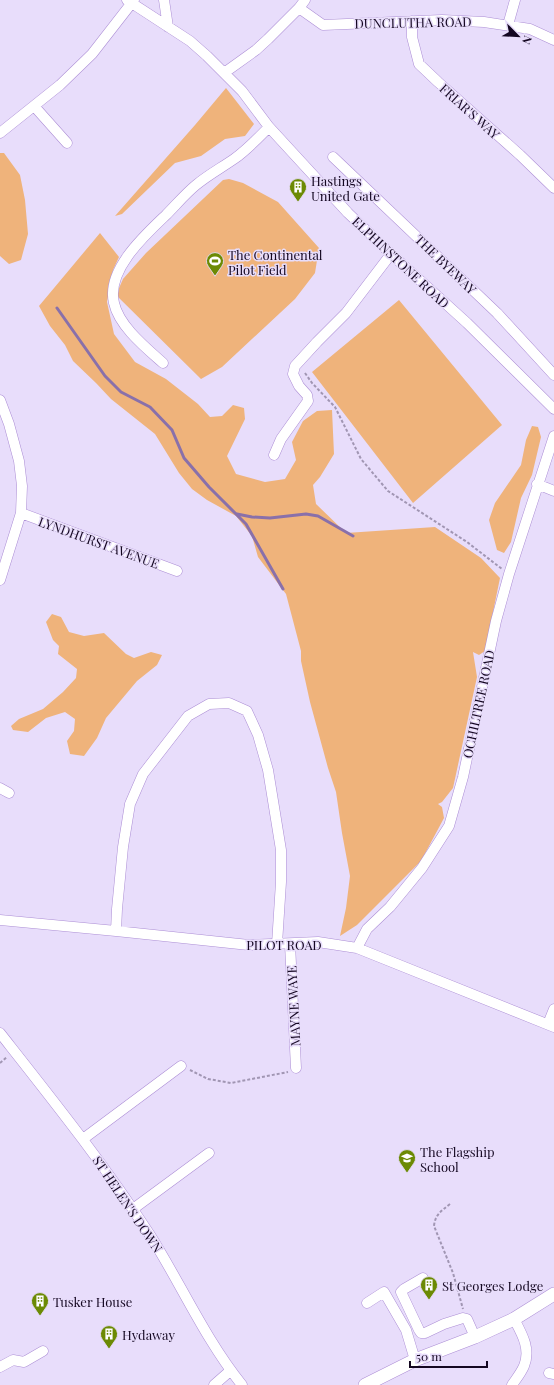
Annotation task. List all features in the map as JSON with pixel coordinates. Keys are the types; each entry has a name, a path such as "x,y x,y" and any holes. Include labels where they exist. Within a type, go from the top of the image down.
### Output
{"main road":[{"path":"365,1385 414,1360 475,1337 514,1319 554,1294"}],"street":[{"path":"164,0 168,27"},
{"path":"508,25 515,0"},
{"path":"0,133 60,85 92,54 131,1"},
{"name":"ELPHINSTONE ROAD","path":"131,1 190,41 224,73 242,91 269,127 348,213 467,323 554,410"},
{"path":"224,73 256,50 302,4"},
{"name":"DUNCLUTHA ROAD","path":"302,4 323,25 442,20 484,22 530,29 554,40"},
{"name":"FRIAR'S WAY","path":"412,21 412,37 419,64 520,155 554,188"},
{"path":"34,106 67,143"},
{"path":"163,362 137,339 116,310 113,301 113,290 120,269 138,243 196,185 216,170 233,160 254,143 269,127"},
{"name":"THE BYEWAY","path":"333,157 497,313 554,375"},
{"path":"274,455 281,439 308,401 307,395 299,386 293,374 295,366 346,313 391,254"},
{"path":"0,400 9,424 19,461 22,486 21,513 0,580"},
{"name":"OCHILTREE ROAD","path":"357,948 367,929 390,907 422,868 449,826 463,778 496,621 537,484 554,436"},
{"path":"537,484 554,491"},
{"name":"LYNDHURST AVENUE","path":"21,513 176,571"},
{"path":"116,931 124,840 130,804 142,774 188,716 209,704 229,703 247,711 258,735 268,770 281,850 281,882 277,944"},
{"name":"PILOT ROAD","path":"0,920 249,945 318,942 357,948 551,1026"},
{"name":"MAYNE WAYE","path":"290,944 296,1068"},
{"path":"551,1026 554,1009"},
{"name":"ST HELEN'S DOWN","path":"0,1033 96,1156 133,1209 161,1253 197,1318 230,1371 242,1385"},
{"path":"82,1139 181,1066"},
{"path":"133,1209 209,1153"},
{"path":"424,1278 401,1292 421,1333 425,1333 463,1318 467,1319 475,1337"},
{"path":"366,1303 384,1292 406,1330 414,1360"},
{"path":"512,1385 524,1367 527,1352 522,1334 514,1319"},
{"path":"0,1367 13,1360 24,1362 43,1352"},
{"path":"214,1385 230,1371"}],"path":[{"path":"304,372 312,383 335,407 361,459 388,491 467,542 509,574"},
{"path":"181,1066 208,1079 231,1084 284,1074 296,1068"},
{"path":"450,1204 440,1211 435,1219 434,1226 453,1274 467,1319"}],"shaded area":[{"path":"226,88 254,124 245,136 225,139 201,156 175,163 122,214 115,216 195,125"},
{"path":"0,153 4,153 20,175 25,200 28,234 21,260 9,264 0,256"},
{"name":"The Continental Pilot Field","path":"229,179 243,183 278,202 319,248 315,273 295,299 222,367 201,379 116,295 123,279 146,253 223,180"},
{"path":"100,233 119,257 113,270 107,302 114,334 135,362 166,379 198,404 210,417 222,416 233,405 244,408 245,419 227,456 236,474 265,482 285,479 296,460 292,442 303,421 317,411 332,410 334,454 320,477 313,485 316,504 346,533 435,527 481,558 500,578 485,651 479,655 473,652 477,677 453,788 442,802 438,804 442,807 444,818 421,861 357,925 340,936 346,908 350,876 336,792 310,702 301,661 301,651 286,594 258,557 252,536 236,516 207,500 192,489 179,473 155,434 111,399 73,361 65,345 50,326 39,306"},
{"path":"399,300 502,425 413,503 312,372"},
{"path":"532,426 538,427 541,437 532,475 521,498 511,542 504,553 497,550 489,520 495,503 521,465 526,440"},
{"path":"52,614 61,617 69,632 84,636 104,633 126,654 134,658 151,652 162,655 157,665 137,681 106,718 97,738 84,756 70,754 67,741 74,731 75,719 65,712 46,718 28,732 13,730 11,726 19,719 43,709 63,692 76,678 77,669 58,654 59,646 53,640 46,622"}],"waterway":[{"path":"57,308 105,376 121,392 150,407 172,430 184,458 209,487 246,524 283,589"},
{"path":"237,514 270,518 306,514 318,516 353,536"}],"place":[{"name":"Hastings United Gate","path":"298,202"},
{"name":"The Continental Pilot Field","path":"215,276"},
{"name":"The Flagship School","path":"407,1173"},
{"name":"St Georges Lodge","path":"429,1300"},
{"name":"Tusker House","path":"40,1316"},
{"name":"Hydaway","path":"109,1349"}]}
